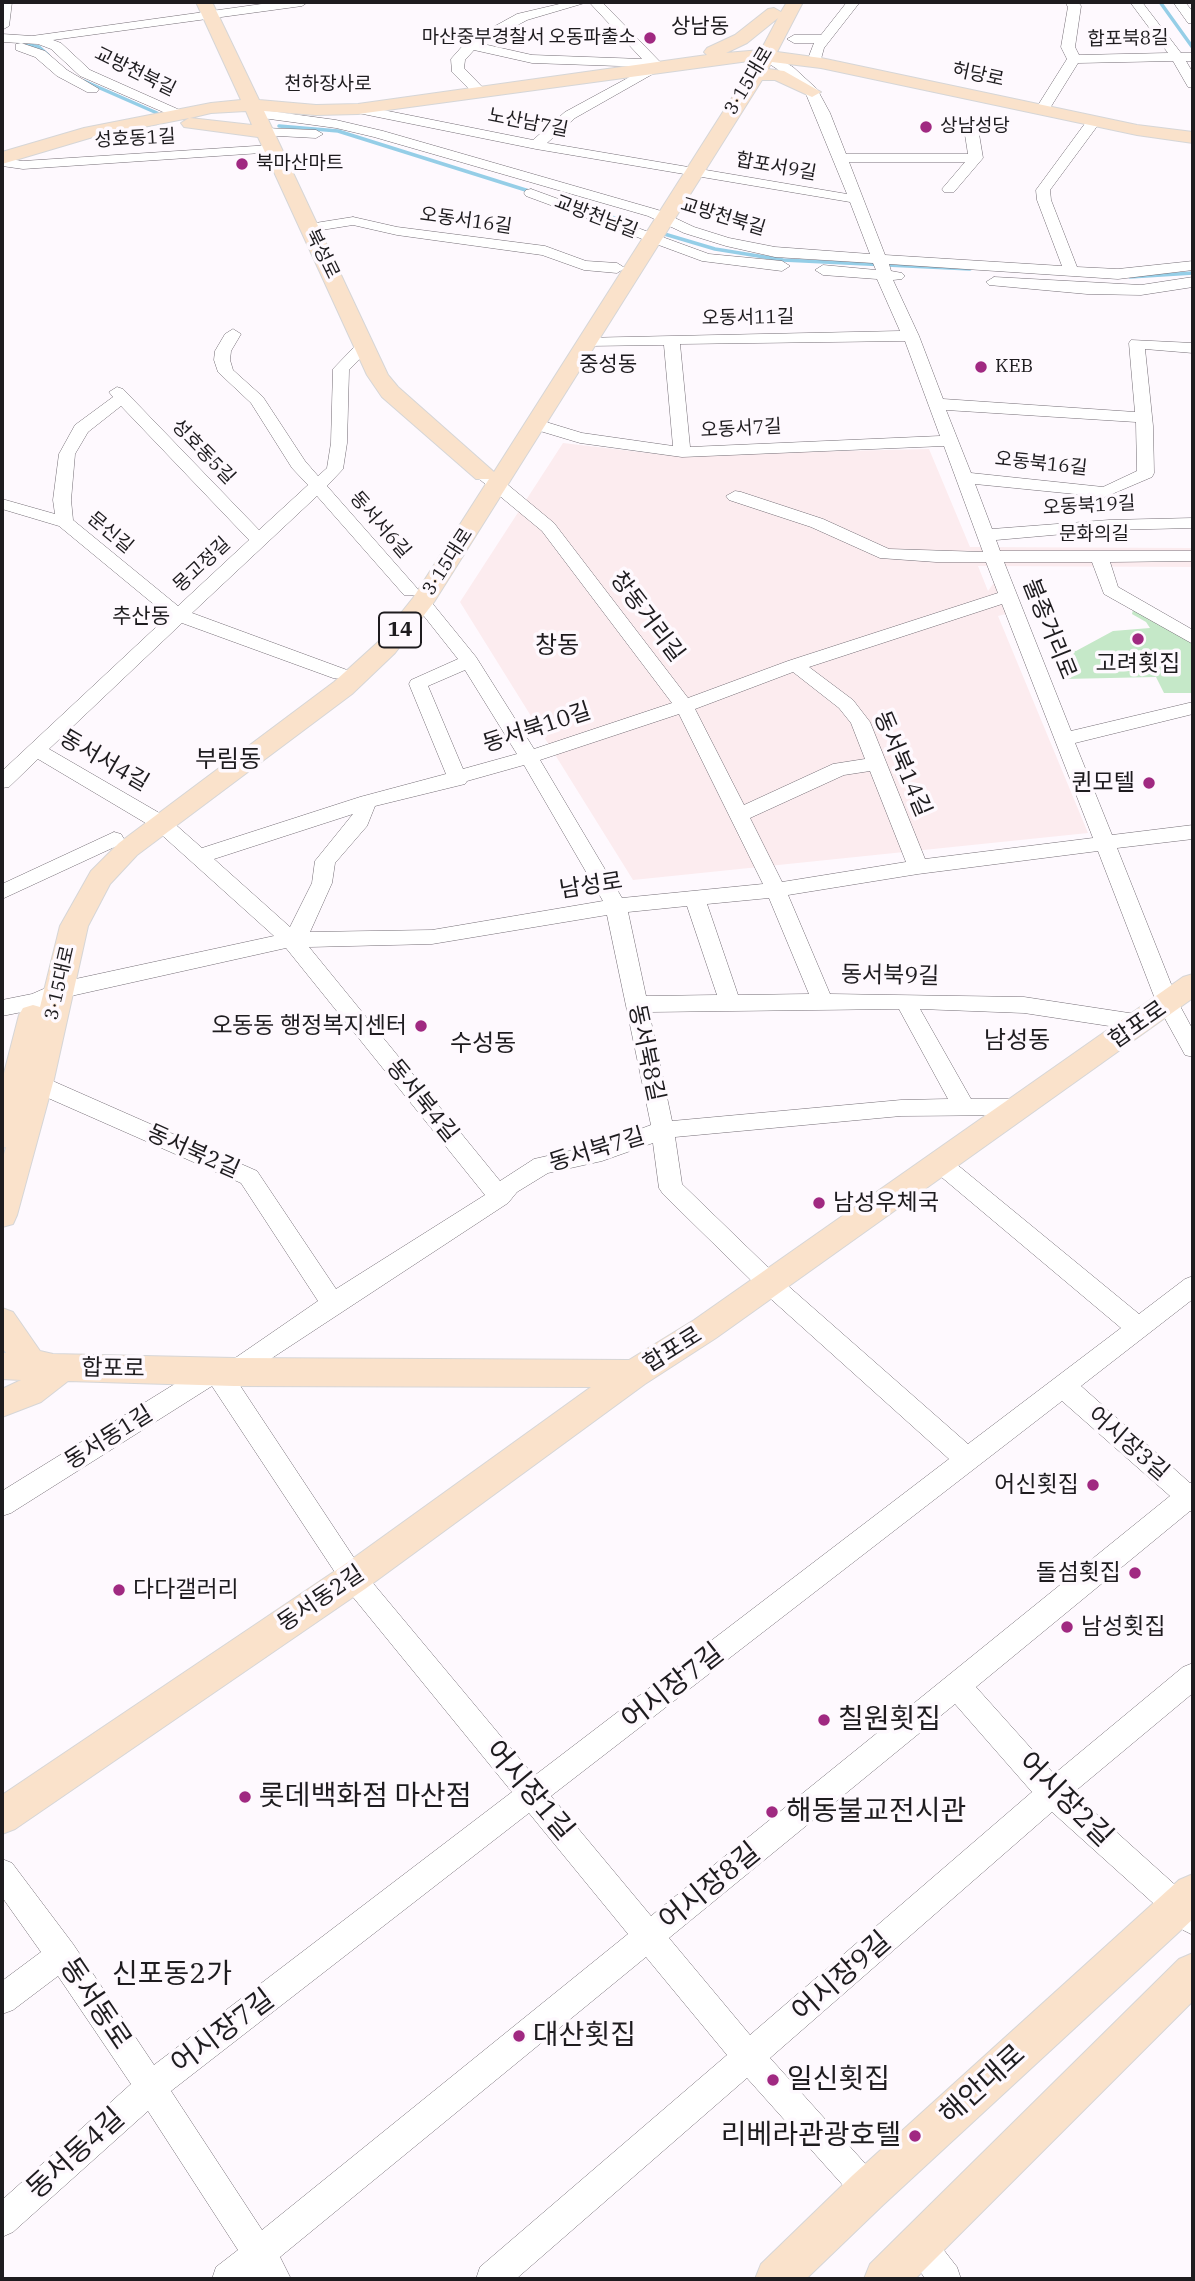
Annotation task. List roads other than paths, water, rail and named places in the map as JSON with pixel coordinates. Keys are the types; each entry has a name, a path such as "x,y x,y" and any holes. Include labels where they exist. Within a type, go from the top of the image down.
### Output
{"main road":[{"name":"북성로","path":"207,8 345,301 363,347 390,392 490,480"},
{"path":"663,65 741,39 785,16 816,56 838,66"},
{"name":"3·15대로","path":"490,480 536,424 652,225 759,62 785,16"},
{"path":"759,62 778,75 813,92"},
{"name":"천하장사로","path":"2,160 90,132 181,113 260,125 316,110 358,109 663,65 759,62"},
{"name":"3·15대로","path":"686,171 726,85 759,62"},
{"name":"허당로","path":"759,62 838,66 1094,121 1193,138"},
{"path":"663,65 700,67 726,85"},
{"path":"813,92 811,79 838,66"},
{"path":"181,113 218,103 243,85 283,97 358,109"},
{"name":"교방천남길","path":"155,118 260,125"},
{"name":"3·15대로","path":"2,1215 47,996 55,929 85,874 114,839 155,819 343,688 386,648 617,268 652,225"},
{"name":"3·15대로","path":"47,996 74,926 100,878 155,819 212,771 340,674 416,597"},
{"name":"합포로","path":"2,1366 225,1371 634,1374 696,1336 1193,985"},
{"name":"3·15대로","path":"2,1137 28,1079"},
{"path":"2,1321 30,1362 60,1368"},
{"path":"2,1403 29,1392 60,1368"},
{"name":"동서동2길","path":"2,1816 353,1578 634,1374"},
{"name":"해안대로","path":"776,2279 868,2190 1188,1907"},
{"path":"886,2279 1193,1973"}],"street":[{"path":"2,26 6,2"},
{"path":"34,39 207,8 302,2"},
{"path":"481,93 457,69 458,59 471,45 522,17 549,8 582,2"},
{"path":"595,2 663,65"},
{"path":"816,56 817,48 854,2"},
{"path":"1042,110 1074,59 1068,47 1075,6 1071,2"},
{"path":"1136,2 1185,58 1193,84"},
{"path":"1179,2 1193,20"},
{"path":"785,16 824,39"},
{"name":"교방천북길","path":"2,38 34,39 56,46 85,73 181,113"},
{"path":"471,45 532,58 663,65"},
{"name":"교방천남길","path":"21,47 40,54 77,83 155,118"},
{"name":"합포북8길","path":"1074,59 1185,58"},
{"name":"천하장사로","path":"536,145 570,115 663,65"},
{"name":"불종거리로","path":"813,92 952,441 1008,596 1168,1004 1193,1049"},
{"name":"노산남7길","path":"358,109 536,145 686,171"},
{"path":"1071,271 1044,200 1043,190 1094,121"},
{"path":"949,190 976,158 970,122"},
{"name":"교방천북길","path":"260,125 337,124 378,134 652,225 775,252 882,267 1118,274 1193,265"},
{"name":"교방천남길","path":"260,125 327,134 367,143 652,225 707,258 882,267 1087,289 1141,290 1193,282"},
{"name":"성호동1길","path":"2,160 23,165 260,125"},
{"path":"839,158 976,158"},
{"name":"합포서9길","path":"686,171 838,198 854,198"},
{"name":"오동서16길","path":"309,228 353,220 397,231 545,251 584,265 617,268"},
{"name":"동서서6길","path":"233,334 223,351 222,360 226,372 257,400 298,464 469,661 530,757"},
{"name":"오동서11길","path":"586,341 911,336"},
{"path":"672,341 682,452"},
{"path":"1137,343 1193,348"},
{"name":"오동북16길","path":"966,478 1105,492 1146,473 1137,343"},
{"name":"몽고정길","path":"2,782 335,468 339,443 341,369 363,347"},
{"name":"성호동5길","path":"65,522 62,500 67,454 81,429 120,395 259,540"},
{"path":"937,404 1142,417"},
{"name":"오동서7길","path":"536,424 580,438 682,452 952,441"},
{"name":"창동거리길","path":"490,480 548,527 684,706 776,890 823,1002"},
{"name":"문화의길","path":"735,496 817,523 886,554 936,557 1193,556"},
{"name":"문신길","path":"2,504 65,522 152,596 179,615 340,674"},
{"name":"오동북19길","path":"987,535 1109,525 1193,523"},
{"path":"1099,556 1111,590 1193,638"},
{"name":"동서북10길","path":"197,857 367,802 530,757 684,706 795,665 1008,596"},
{"path":"458,779 418,684 469,661"},
{"name":"동서북14길","path":"795,665 846,704 860,722 918,867"},
{"path":"1065,739 1193,708"},
{"name":"동서서4길","path":"36,750 155,819"},
{"name":"동서북8길","path":"530,757 615,906 663,1130 671,1188 770,1284 968,1460"},
{"path":"740,815 840,769 876,764"},
{"path":"155,819 291,940 304,925 322,883 325,860 360,821 367,802"},
{"name":"남성로","path":"2,1008 291,940 432,937 615,906 776,890 918,867 1193,832"},
{"path":"2,892 114,839"},
{"path":"695,898 730,1002"},
{"name":"동서북4길","path":"291,940 500,1197"},
{"path":"905,1001 964,1107"},
{"name":"동서북9길","path":"636,1004 905,1001 1024,1005 1142,1023"},
{"name":"동서북2길","path":"28,1079 249,1177 332,1303"},
{"name":"동서북7길","path":"225,1371 500,1197 509,1186 542,1165 602,1152 663,1130 901,1108 1021,1107"},
{"path":"941,1164 1138,1328"},
{"name":"어시장7길","path":"151,2087 1193,1286"},
{"name":"동서동1길","path":"2,1505 225,1371"},
{"name":"어시장1길","path":"225,1371 353,1578 749,2058 868,2190"},
{"name":"어시장3길","path":"1063,1387 1192,1497"},
{"name":"어시장8길","path":"267,2267 649,1937 1192,1497"},
{"name":"어시장9길","path":"492,2279 1052,1793 1193,1676"},
{"name":"어시장2길","path":"958,1687 1052,1793 1188,1907"},
{"name":"동서동로","path":"2,1873 62,1955 151,2087 267,2267"},
{"path":"2,1998 62,1955"},
{"name":"동서동4길","path":"2,2221 151,2087"},
{"path":"921,2246 945,2279"},
{"path":"228,2279 267,2267"}],"waterway":[{"path":"1160,2 1193,48"},
{"path":"19,43 39,47 48,55"},
{"path":"84,81 157,113"},
{"path":"279,126 338,131 532,192"},
{"path":"579,207 637,225"},
{"path":"661,233 715,249 783,260 970,269"},
{"path":"1130,277 1193,273"}],"place":[{"name":"마산중부경찰서 오동파출소","path":"650,38"},
{"name":"상남성당","path":"926,127"},
{"name":"북마산마트","path":"242,164"},
{"name":"KEB","path":"981,367"},
{"name":"고려횟집","path":"1138,639"},
{"name":"퀸모텔","path":"1149,783"},
{"name":"오동동 행정복지센터","path":"421,1026"},
{"name":"남성우체국","path":"819,1203"},
{"name":"어신횟집","path":"1093,1485"},
{"name":"돌섬횟집","path":"1135,1573"},
{"name":"다다갤러리","path":"119,1590"},
{"name":"남성횟집","path":"1067,1627"},
{"name":"칠원횟집","path":"824,1720"},
{"name":"롯데백화점 마산점","path":"245,1797"},
{"name":"해동불교전시관","path":"772,1812"},
{"name":"대산횟집","path":"519,2036"},
{"name":"일신횟집","path":"773,2080"},
{"name":"리베라관광호텔","path":"915,2136"}],"district":[{"name":"상남동","path":"700,27"},
{"name":"중성동","path":"608,365"},
{"name":"추산동","path":"141,617"},
{"name":"창동","path":"557,646"},
{"name":"부림동","path":"228,760"},
{"name":"남성동","path":"1017,1041"},
{"name":"수성동","path":"483,1044"},
{"name":"신포동2가","path":"172,1975"}]}
